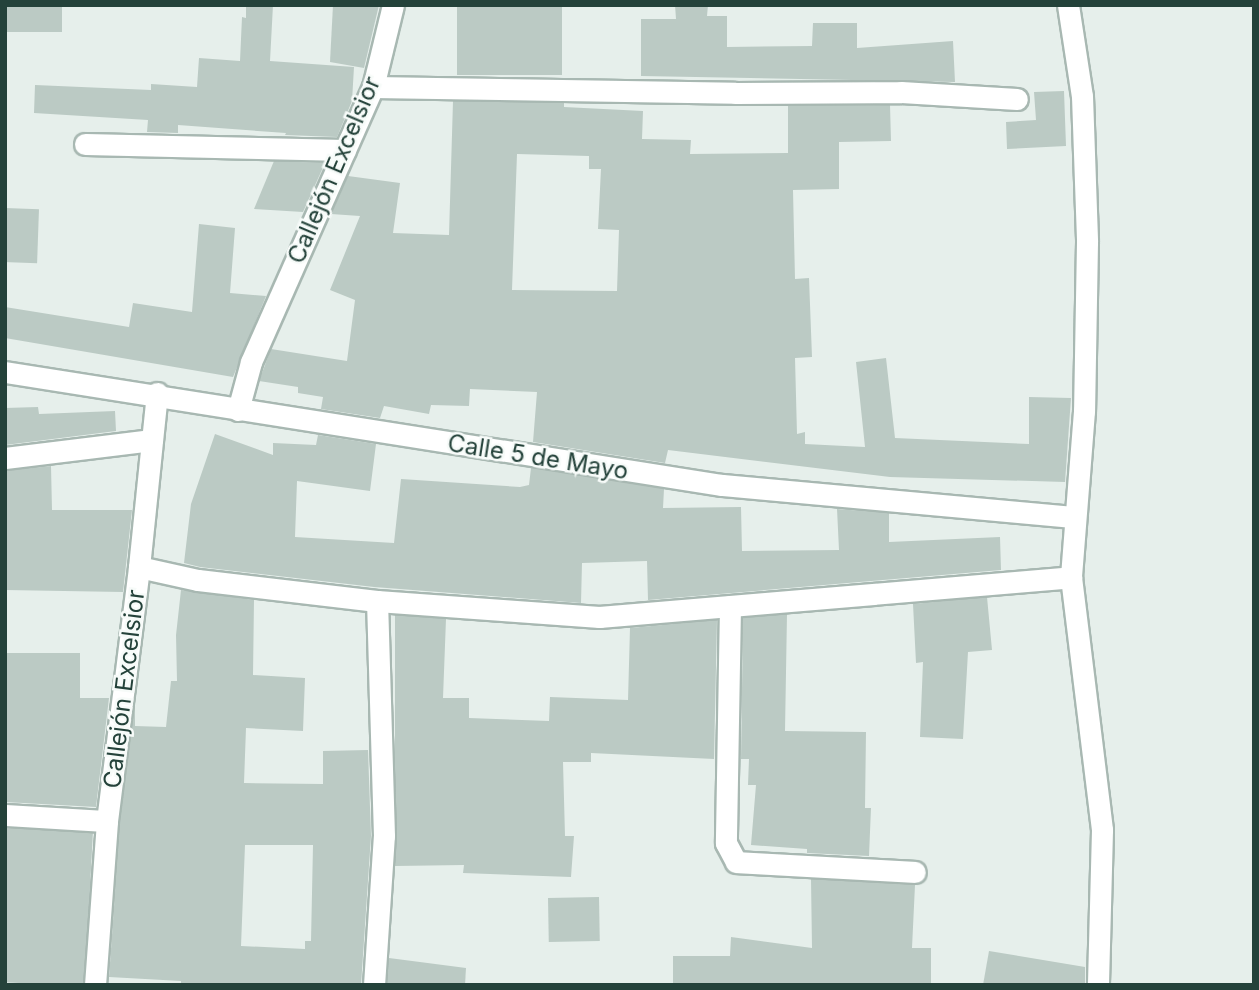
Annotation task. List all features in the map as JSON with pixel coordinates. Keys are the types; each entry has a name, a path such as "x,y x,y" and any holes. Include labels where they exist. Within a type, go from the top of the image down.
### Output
{"street":[{"name":"Callejón Excelsior","path":"238,410 251,362 373,87 393,5"},
{"path":"1068,5 1082,96 1087,242 1084,411 1071,577 1102,830 1098,985"},
{"path":"373,87 735,93 890,91 1017,99"},
{"path":"85,144 345,150"},
{"name":"Calle 5 de Mayo","path":"5,372 157,393 238,410 722,485 1074,517"},
{"name":"Callejón Excelsior","path":"95,985 107,821 139,567 157,393"},
{"path":"5,458 152,440"},
{"path":"139,567 198,580 377,601 600,617 1071,577"},
{"path":"374,985 384,836 377,601"},
{"path":"730,606 726,843 736,862 915,872"},
{"path":"5,815 107,821"}],"building":[{"path":"5,5 62,5 62,32 5,32"},
{"path":"246,5 273,5 270,61 354,67 352,101 337,137 178,125 178,133 147,132 148,120 34,113 35,85 151,90 151,84 197,87 199,58 240,61 242,17 246,18"},
{"path":"333,5 379,5 364,68 330,62"},
{"path":"457,5 562,5 562,75 457,75"},
{"path":"675,5 708,5 707,16 727,16 727,47 812,46 813,23 857,23 857,48 953,41 955,82 641,76 641,19 676,19"},
{"path":"1064,91 1066,146 1007,149 1006,122 1036,120 1034,92"},
{"path":"453,101 564,103 564,107 643,111 642,139 691,140 690,154 788,153 788,106 890,105 891,141 839,142 839,189 793,190 795,279 809,278 812,357 795,358 797,434 805,432 805,444 865,447 856,362 886,358 895,438 1029,444 1029,397 1071,398 1065,482 890,477 668,450 665,463 533,442 537,392 470,389 469,406 431,405 429,414 384,406 380,418 321,409 323,397 298,393 298,387 259,381 271,349 347,361 355,300 330,290 360,216 331,214 348,176 400,183 393,233 449,235","holes":["517,154 589,156 589,169 601,169 598,229 619,230 617,291 512,290"]},
{"path":"274,161 325,163 303,212 254,209"},
{"path":"5,208 39,209 37,263 5,262"},
{"path":"199,224 235,228 230,293 266,296 233,377 5,338 5,307 129,327 133,303 192,312"},
{"path":"38,407 39,414 115,411 116,431 5,445 5,408"},
{"path":"215,434 273,455 273,443 316,445 318,435 376,444 370,491 297,481 295,537 394,543 401,479 520,487 529,485 531,468 664,489 663,508 741,507 742,551 839,550 837,509 889,513 889,542 1000,537 1001,570 648,600 647,561 582,563 581,603 374,587 200,567 184,563 191,504"},
{"path":"51,466 52,510 132,510 123,592 5,590 5,471"},
{"path":"181,590 254,600 253,675 305,678 303,731 246,728 244,783 323,784 323,751 368,750 371,836 361,985 181,985 181,981 109,977 120,822 135,701 135,726 166,727 171,681 177,681 176,635","holes":["245,845 313,845 311,941 305,941 305,949 241,946"]},
{"path":"987,597 992,650 968,652 963,739 920,737 923,662 916,663 913,604"},
{"path":"787,614 785,731 866,732 865,808 871,808 869,856 807,853 807,849 751,845 756,785 748,785 749,759 741,759 743,618"},
{"path":"395,615 446,619 443,698 469,698 469,718 549,721 550,697 628,700 630,628 717,620 714,759 591,753 591,762 563,762 565,836 574,836 571,877 463,873 464,865 395,866"},
{"path":"5,653 80,653 80,698 109,698 96,807 5,802"},
{"path":"5,828 93,833 85,985 5,982"},
{"path":"811,879 915,885 912,948 931,948 931,985 673,983 673,956 730,956 731,937 812,948"},
{"path":"599,897 600,941 549,942 548,898"},
{"path":"989,951 1085,967 1085,985 983,985"},
{"path":"389,958 466,968 465,985 387,985"}]}
